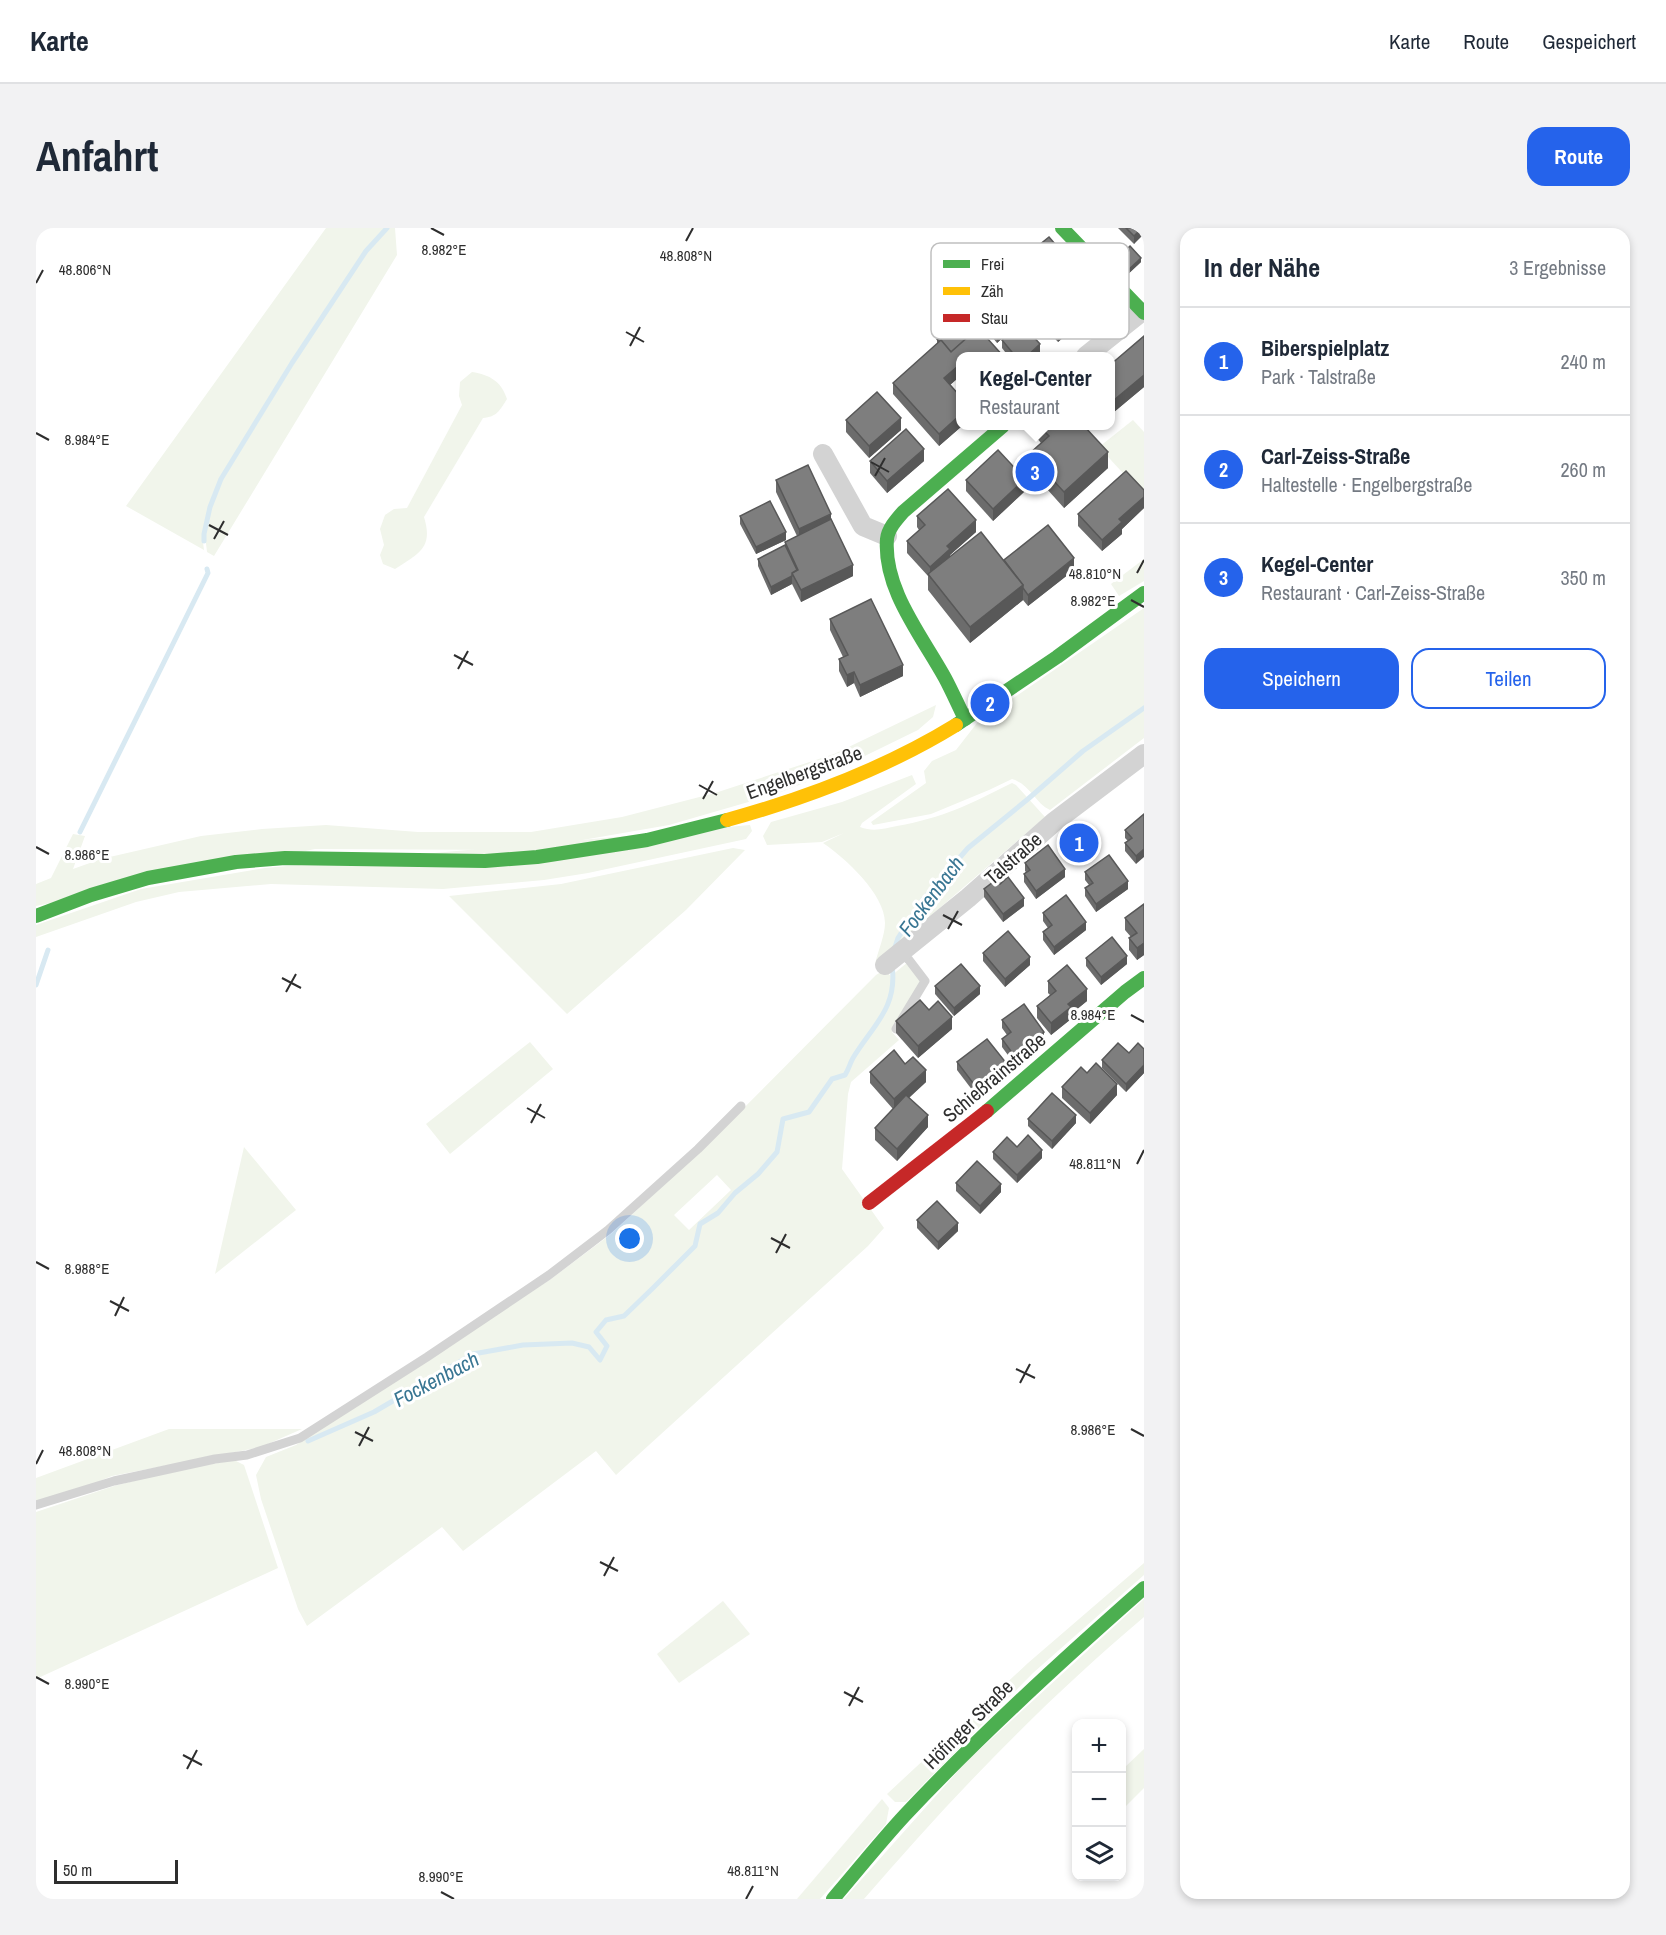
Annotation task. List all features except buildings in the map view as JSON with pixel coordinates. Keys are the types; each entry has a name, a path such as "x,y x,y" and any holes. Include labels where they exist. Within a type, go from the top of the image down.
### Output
{"street":[{"path":"1062,228 1076,243"},
{"path":"1129,298 1143,313 1129,324"},
{"path":"1092,352 1109,339"},
{"path":"965,719 893,582 887,559 887,536 893,523 903,512 998,430"},
{"path":"823,454 862,526 887,536"},
{"name":"Engelbergstraße","path":"36,916 96,893 145,879 216,865 266,859 430,858 484,861 544,856 607,847 672,834 763,810 829,787 910,752 965,719 1078,643 1144,593"},
{"name":"Talstraße","path":"893,959 968,898 1054,822 1144,754"},
{"name":"Schießrainstraße","path":"869,1203 978,1118 1144,978"},
{"name":"Höfinger Straße","path":"832,1899 904,1816 955,1764 1046,1674 1144,1588"}],"lane":[{"path":"893,959 909,960 925,981 896,1029"},
{"path":"36,1505 114,1481 215,1459 247,1455 300,1438 549,1275 609,1230 698,1149 741,1106"}],"shaded area":[{"path":"326,228 395,228 397,255 214,556 207,552 205,535 211,509 222,481 368,249 298,350 219,480 208,508 202,535 204,550 126,506"},
{"path":"472,372 484,375 498,383 507,399 495,414 483,418 424,517 427,537 422,549 395,569 383,564 380,555 384,545 380,529 385,515 394,509 407,508 462,405 459,396 460,382"},
{"path":"1133,420 1144,432 1144,496 1099,447"},
{"path":"1144,559 1144,581 1119,596 1111,584"},
{"path":"1144,608 1144,738 1050,810 1040,803 1028,789 1012,779 931,814 873,825 871,822 926,783 924,771 932,761 956,750 977,723"},
{"path":"936,705 933,717 918,730 832,772 776,794 669,825 525,850 315,849 36,906 36,884 51,878 73,834 85,836 73,869 101,859 201,836 262,829 326,825 418,832 531,832 622,817 715,793 834,754"},
{"path":"912,775 916,784 862,823 860,827 878,829 928,819 969,804 1012,783 1045,817 875,964 885,923 878,900 852,867 823,843 844,833 822,842 767,845 763,836 771,822 842,802"},
{"path":"1080,821 1099,849 1077,865 1058,837"},
{"path":"750,825 752,831 746,839 588,873 544,880 443,889 271,884 179,892 136,902 36,937 36,925 141,889 265,868"},
{"path":"733,848 745,850 686,910 567,1014 449,896 561,884"},
{"path":"908,962 923,981 892,1032 899,1040 851,1082 848,1094 842,1169 884,1228 868,1246 616,1475 596,1451 463,1551 442,1527 307,1626 298,1609 261,1499 256,1475 266,1457 296,1445 551,1279 611,1234 710,1142 876,975 884,970 891,976","holes":["717,1175 731,1190 689,1230 674,1215"]},
{"path":"530,1042 553,1069 450,1154 426,1124"},
{"path":"244,1147 296,1210 215,1274"},
{"path":"169,1429 302,1429 261,1447 112,1476 36,1507 36,1478"},
{"path":"234,1460 244,1465 278,1568 36,1679 36,1512 114,1486 169,1472"},
{"path":"1144,1563 1144,1575 1033,1673 906,1802 895,1802 887,1794 1028,1663"},
{"path":"1144,1599 1144,1617 1069,1683 998,1752 864,1899 844,1899 966,1762"},
{"path":"723,1601 750,1634 679,1683 657,1654"},
{"path":"1144,1749 1144,1788 1126,1806 1126,1773 1126,1766"},
{"path":"882,1799 889,1808 886,1824 820,1899 797,1899"}],"waterway":[{"path":"204,541 210,507 221,479 292,363 366,251 387,228"},
{"path":"80,832 208,573 207,569"},
{"name":"Fockenbach","path":"895,947 898,938 921,902 968,848 1083,751 1144,708"},
{"path":"36,985 48,950"},
{"name":"Fockenbach","path":"308,1441 374,1412 473,1354 523,1345 572,1343 589,1347 600,1360 607,1346 596,1332 606,1320 624,1316 695,1246 700,1224 718,1213 777,1152 783,1119 809,1112 832,1079 845,1075 853,1058 888,1005 893,980 892,965"}],"traffic: fast":[{"path":"1062,228 1076,243"},
{"path":"1129,297 1144,313"},
{"path":"965,719 898,594 887,558 887,539 895,521 903,512 998,430"},
{"path":"956,725 1057,657 1144,593"},
{"path":"36,916 91,895 148,878 236,862 285,858 485,861 537,857 647,840 727,820"},
{"path":"987,1111 1144,978"},
{"path":"833,1899 933,1785 992,1727 1144,1588"}],"traffic: slow":[{"path":"727,820 816,792 874,768 956,725"}],"traffic: jam":[{"path":"869,1203 987,1111"}],"place":[{"name":"Kegel-Center","path":"1035,472"},
{"name":"Carl-Zeiss-Straße","path":"990,703"},
{"name":"Biberspielplatz","path":"1079,843"}]}
